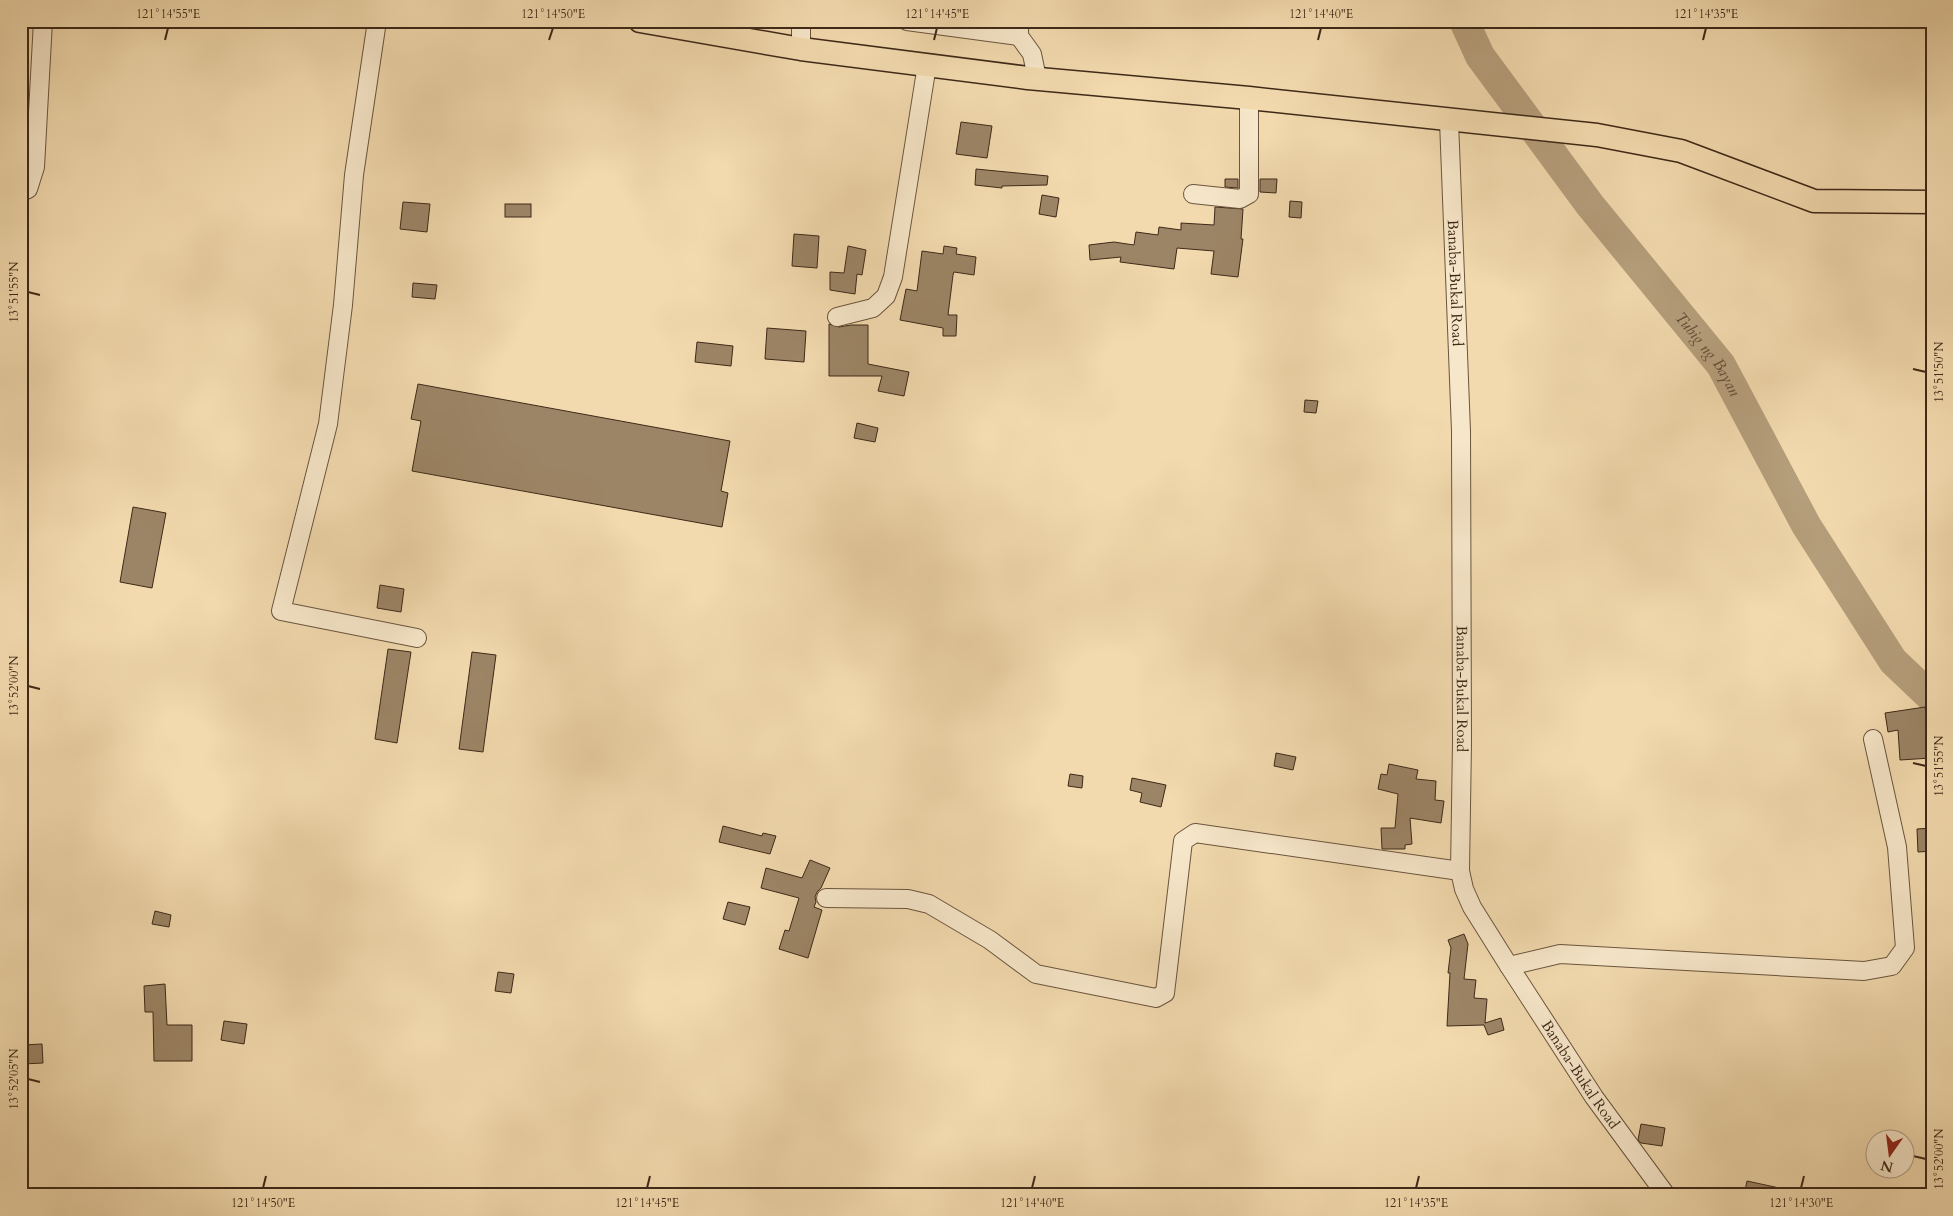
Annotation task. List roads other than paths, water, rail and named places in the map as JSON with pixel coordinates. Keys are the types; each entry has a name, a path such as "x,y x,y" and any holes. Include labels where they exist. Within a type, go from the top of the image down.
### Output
{"main road":[{"path":"640,21 800,49 1036,78 1249,98 1449,121 1597,135 1682,151 1814,201 1932,202"}],"street":[{"path":"21,192 28,189 35,167 43,21"},
{"path":"376,21 354,175 343,305 328,424 281,611 417,638"},
{"path":"800,49 801,21"},
{"path":"907,21 1019,29 1032,54 1036,78"},
{"path":"837,317 873,308 886,296 892,277 927,65"},
{"path":"1193,194 1240,199 1249,194 1249,98"},
{"name":"Banaba-Bukal Road","path":"1449,121 1461,431 1462,742 1460,871 1464,888 1472,907 1594,1097 1659,1193"},
{"path":"1509,966 1560,954 1864,971 1892,966 1905,948 1898,846 1873,739"},
{"path":"826,898 908,899 929,904 990,940 1036,974 1156,998 1165,992 1182,841 1195,833 1460,871"}],"waterway":[{"name":"Tubig ng Bayan","path":"1464,21 1480,56 1590,205 1721,365 1806,525 1893,661 1932,698"}]}
